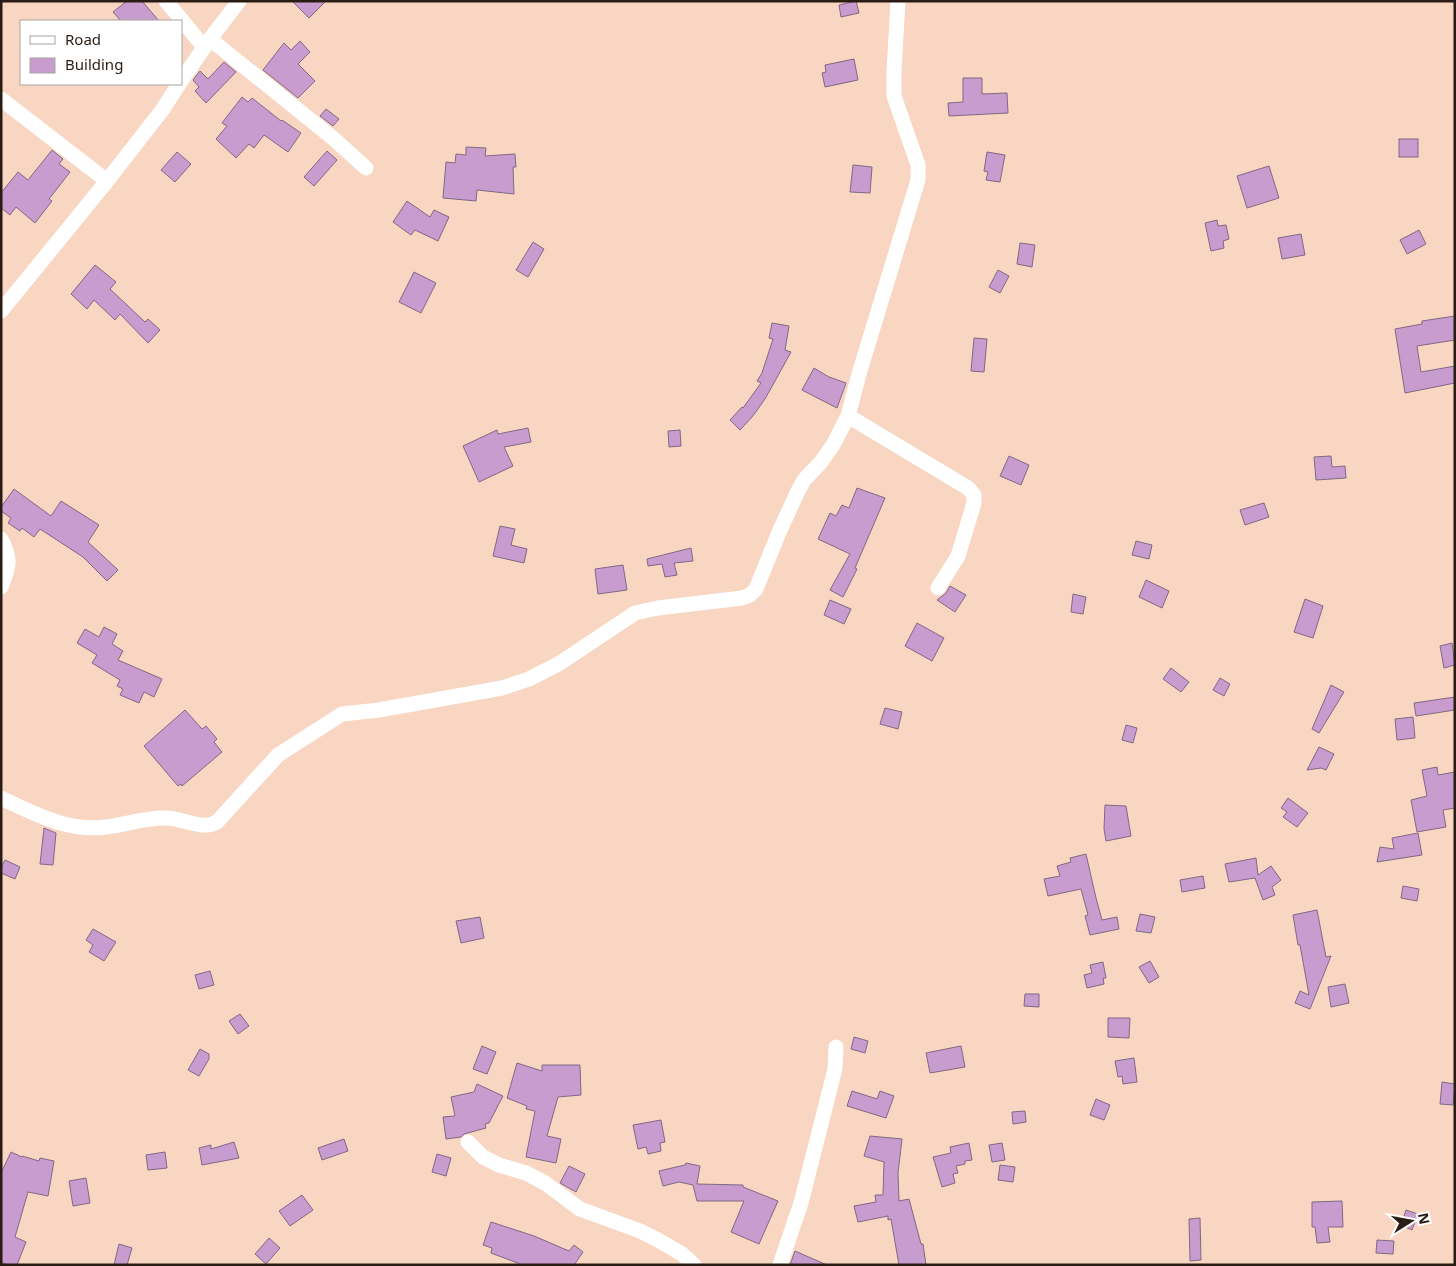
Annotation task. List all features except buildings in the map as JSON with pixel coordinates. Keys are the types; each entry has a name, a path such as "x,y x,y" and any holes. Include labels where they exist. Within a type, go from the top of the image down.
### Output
{"street":[{"path":"166,1 207,43 334,139 366,168"},
{"path":"182,79 239,1"},
{"path":"1,798 60,824 82,829 105,828 164,818 183,820 206,826 212,825 217,822 278,755 342,714 379,710 502,688 529,679 560,663 635,613 658,608 742,598 750,595 756,589 776,538 804,480 821,462 833,445 848,416 918,180 918,165 914,150 894,96 898,1"},
{"path":"1,311 107,181 163,109 178,85"},
{"path":"1,99 107,181"},
{"path":"848,416 968,488 974,495 974,503 958,556 938,588"},
{"path":"1,539 9,553 8,569 1,587"},
{"path":"780,1265 801,1203 835,1069 836,1047"},
{"path":"468,1142 483,1156 499,1165 526,1173 545,1183 580,1209 640,1231 658,1240 682,1254 694,1265"}]}
